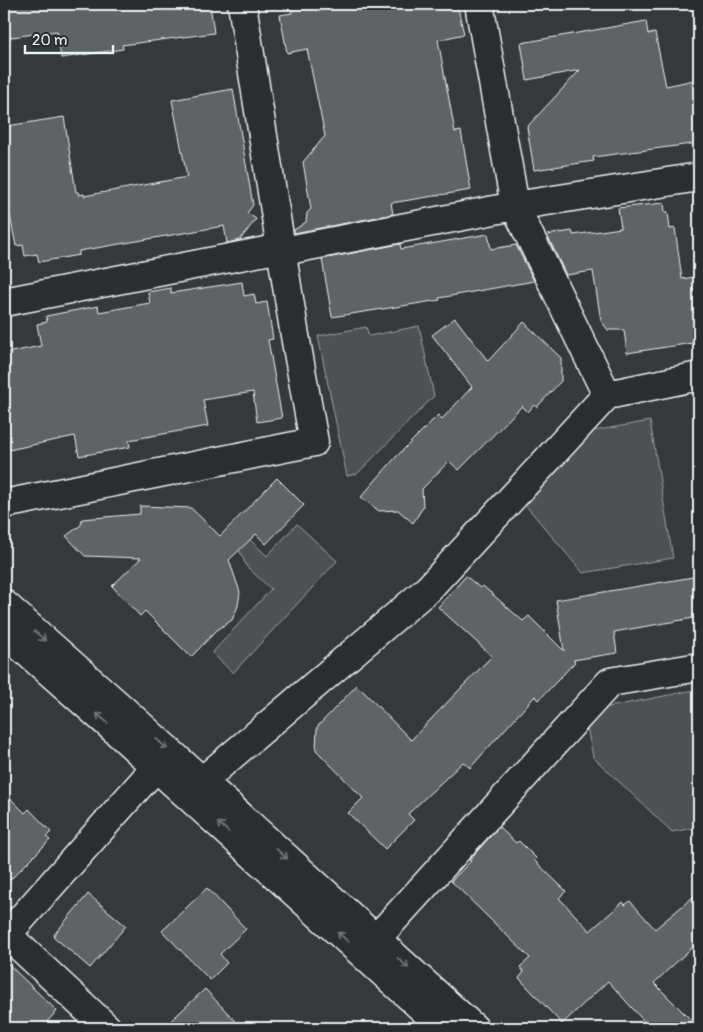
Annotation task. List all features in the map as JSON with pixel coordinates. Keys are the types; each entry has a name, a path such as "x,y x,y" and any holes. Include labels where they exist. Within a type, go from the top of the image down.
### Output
{"street":[{"path":"4,504 314,442 242,4"},
{"path":"479,4 515,206 607,395"},
{"path":"4,302 281,248 282,251 515,206 699,177"},
{"path":"202,781 428,589 607,395 699,376"},
{"path":"4,604 474,1028"},
{"path":"4,632 444,1028"},
{"path":"376,939 610,682 699,667"},
{"path":"107,1028 5,935 156,767"}],"shaded area":[{"path":"419,326 434,396 357,474 347,476 318,336 366,327 369,336"},
{"path":"650,421 673,558 583,573 521,500 593,431"},
{"path":"297,524 337,561 233,673 212,653 271,589 247,567 235,541 243,533 267,556"},
{"path":"699,689 699,827 672,832 593,757 584,712"}],"building":[{"path":"4,4 210,4 214,33 122,45 123,49 61,58 57,31 4,38"},
{"path":"290,4 457,4 464,34 438,40 455,132 461,131 471,190 391,203 393,214 294,233 294,230 306,222 307,213 311,209 303,162 325,136 307,49 287,53 280,15 292,13"},
{"path":"646,21 648,34 655,33 666,86 699,79 699,143 593,157 594,161 534,170 527,127 580,70 527,80 521,43"},
{"path":"233,89 253,205 247,213 256,219 240,240 227,243 224,226 79,251 79,255 39,262 37,254 25,256 23,245 16,246 8,205 10,204 4,166 4,139 9,138 7,126 64,117 76,192 79,195 84,194 84,196 187,177 172,100"},
{"path":"664,203 665,212 668,212 670,229 675,228 682,279 699,276 699,342 627,353 624,330 608,330 601,321 593,271 566,275 547,235 572,231 573,235 621,228 618,208"},
{"path":"488,234 491,249 516,245 534,281 439,298 440,300 332,317 322,259 400,244 401,249"},
{"path":"242,282 244,296 254,294 256,304 267,302 273,339 268,340 282,418 257,422 253,392 203,400 208,426 129,440 130,447 79,456 75,436 4,451 4,370 10,369 6,353 41,346 37,324 47,322 46,316 98,306 99,312 150,303 148,292 171,288 171,293"},
{"path":"455,318 488,361 524,322 561,358 561,381 537,407 534,405 528,412 522,406 459,470 449,461 422,489 423,507 413,523 398,510 379,511 361,497 396,457 438,415 442,419 472,387 432,335"},
{"path":"277,478 304,505 266,544 256,534 229,560 240,592 238,606 232,620 217,630 191,657 145,611 140,616 112,586 141,558 85,556 66,536 81,525 82,519 140,514 140,506 191,508 220,536"},
{"path":"466,576 480,588 483,586 523,621 529,616 564,651 556,600 699,576 699,617 614,632 617,653 573,660 575,662 539,700 535,696 470,768 463,762 408,814 414,820 385,849 348,813 363,798 316,750 317,727 357,685 411,740 492,656 438,607"},
{"path":"4,792 25,813 29,809 51,832 46,837 50,840 4,886"},
{"path":"499,827 516,843 519,841 536,858 534,860 566,891 559,898 590,931 623,902 625,905 630,901 655,929 699,892 699,941 654,983 699,1028 650,1028 608,981 562,1024 519,978 524,972 520,967 530,958 451,881 471,861 469,860"},
{"path":"207,888 246,929 220,954 227,963 210,980 162,931"},
{"path":"88,894 126,926 90,968 53,936"},
{"path":"4,960 57,1011 41,1028 4,1028"},
{"path":"205,989 242,1028 163,1028"}]}
